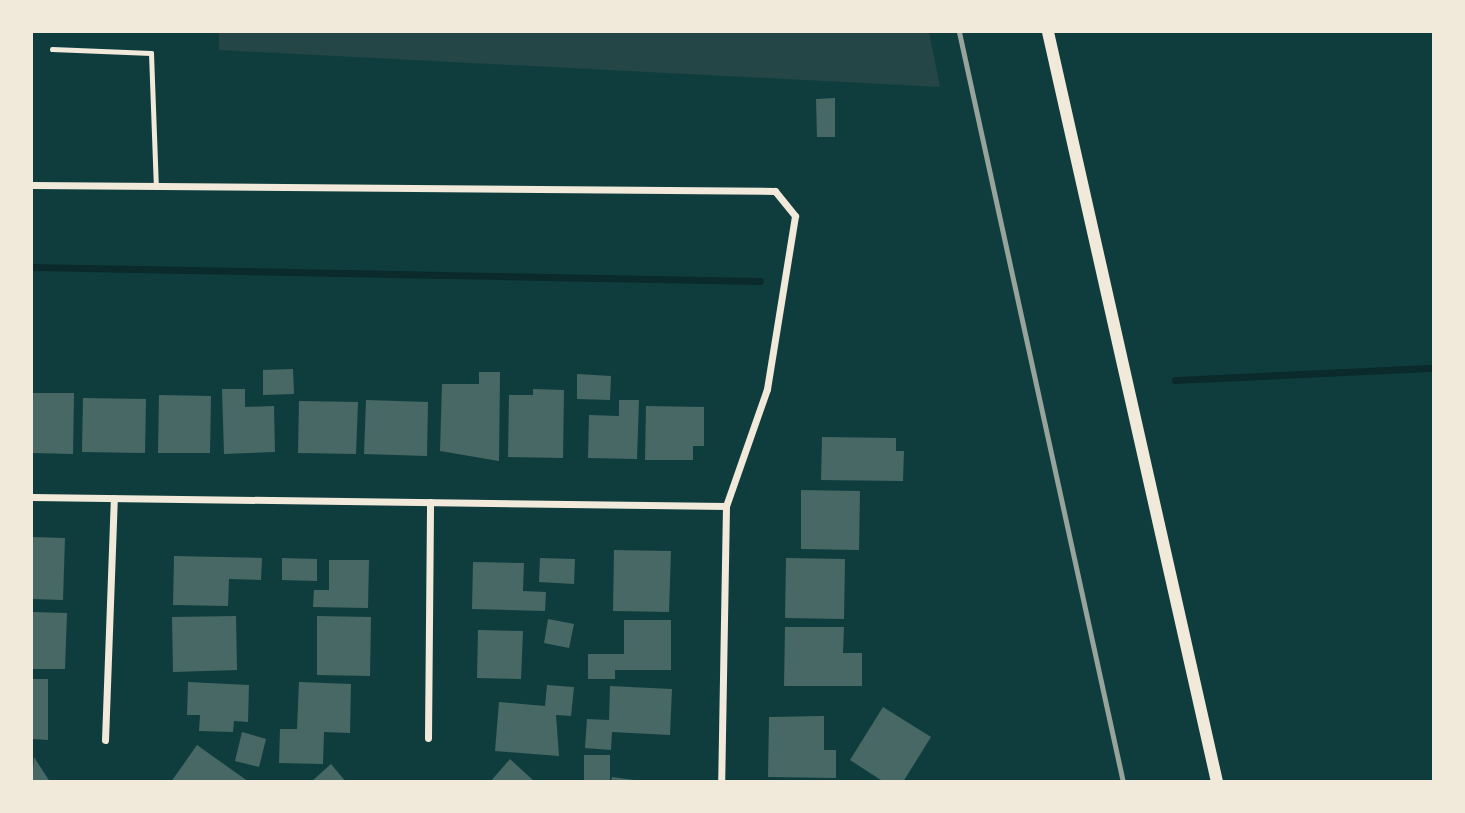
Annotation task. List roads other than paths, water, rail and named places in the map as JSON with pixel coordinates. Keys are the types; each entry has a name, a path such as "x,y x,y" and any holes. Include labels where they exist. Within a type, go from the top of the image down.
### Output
{"street":[{"path":"1048,32 1217,782"},
{"path":"32,185 775,191 795,216 767,389 726,506 721,782"},
{"path":"32,497 726,506"},
{"path":"105,740 114,498"},
{"path":"428,738 430,502"}],"lane":[{"path":"52,49 150,53 156,187"}],"waterway":[{"path":"32,267 760,281"},
{"path":"1175,380 1434,368"}],"railway":[{"path":"959,32 1123,782"}]}
